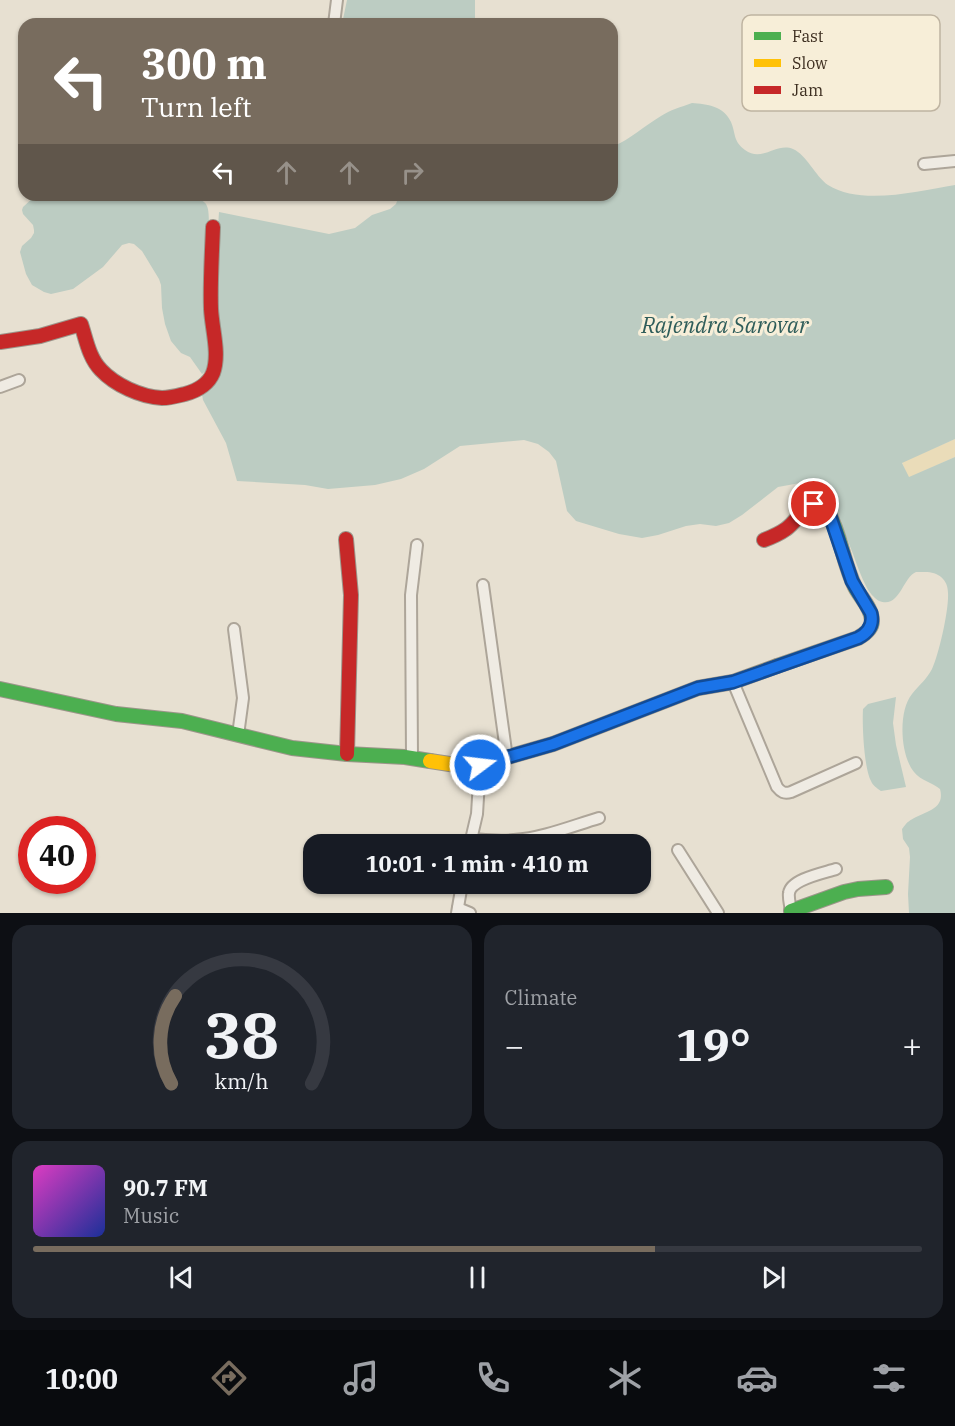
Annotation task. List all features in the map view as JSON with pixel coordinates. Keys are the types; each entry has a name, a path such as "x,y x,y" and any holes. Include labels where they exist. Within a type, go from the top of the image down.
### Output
{"street":[{"path":"335,18 338,0"},
{"path":"924,164 955,161"},
{"path":"0,342 40,336 81,324 93,359 98,366 106,374 126,386 144,394 164,398 201,388 210,378 216,364 210,304 213,227"},
{"path":"0,387 19,381"},
{"path":"0,690 116,714 171,719 292,748 412,758 469,767 480,765 553,744 698,688 733,682 867,633 871,624 871,613 852,581 832,519 825,507 819,505 808,507 787,528 764,540"},
{"path":"346,539 351,595 347,754"},
{"path":"412,758 411,595 417,545"},
{"path":"483,585 507,758"},
{"path":"234,629 243,698 238,735"},
{"path":"733,682 781,792 791,792 856,763"},
{"path":"473,834 477,814 480,765"},
{"path":"545,834 599,818"},
{"path":"678,850 718,913"},
{"path":"836,869 803,879 791,888 789,894 791,912 844,892 886,887"},
{"path":"460,894 457,910 470,913"}],"sand":[{"path":"955,439 955,457 908,478 902,462"}],"water":[{"path":"347,0 475,0 475,18 343,18"},
{"name":"Rajendra Sarovar","path":"692,103 720,109 728,117 737,140 745,150 763,154 781,148 793,149 803,156 823,181 841,191 873,196 955,185 955,439 902,463 909,477 955,457 955,913 909,913 910,857 902,829 907,822 932,810 941,796 940,789 917,775 909,764 904,744 903,722 907,702 930,673 935,662 947,610 948,588 944,580 934,573 916,572 911,575 892,601 877,600 863,580 830,494 820,486 800,483 778,487 729,523 716,526 700,524 686,526 642,538 619,534 576,521 567,511 556,461 538,444 524,440 460,446 424,469 401,479 375,485 328,489 305,485 237,481 226,443 203,400 202,394 207,387 219,212 329,234 355,228 372,215 390,209 397,201 618,201 618,144 664,114"},
{"path":"30,201 203,201 207,206 209,217 209,368 202,374 190,357 181,353 171,341 165,324 159,279 142,251 134,244 122,245 103,267 73,289 51,294 32,285 26,274 20,252 22,246 34,233 33,225 23,214 23,207"},
{"path":"896,697 893,723 906,787 881,791 872,783 867,767 863,709 868,704"}],"traffic: fast":[{"path":"777,666 858,638 868,631 872,624 870,612 851,578 828,512"},
{"path":"0,689 116,714 182,721 292,748 430,761"},
{"path":"791,911 844,892 886,887"}],"traffic: slow":[{"path":"430,761 469,767 480,765 553,744 698,688 733,682 777,666"}],"traffic: jam":[{"path":"0,342 40,336 81,324 88,348 97,365 121,385 137,393 162,398 189,393 197,389 211,377 216,358 211,309 213,227"},
{"path":"764,540 786,529 810,506 821,505 828,512"},
{"path":"346,539 351,595 347,754"}],"route":[{"path":"480,765 539,749 681,694 706,686 733,682 867,633 870,629 871,613 852,581 829,513 825,507 814,504"}]}
